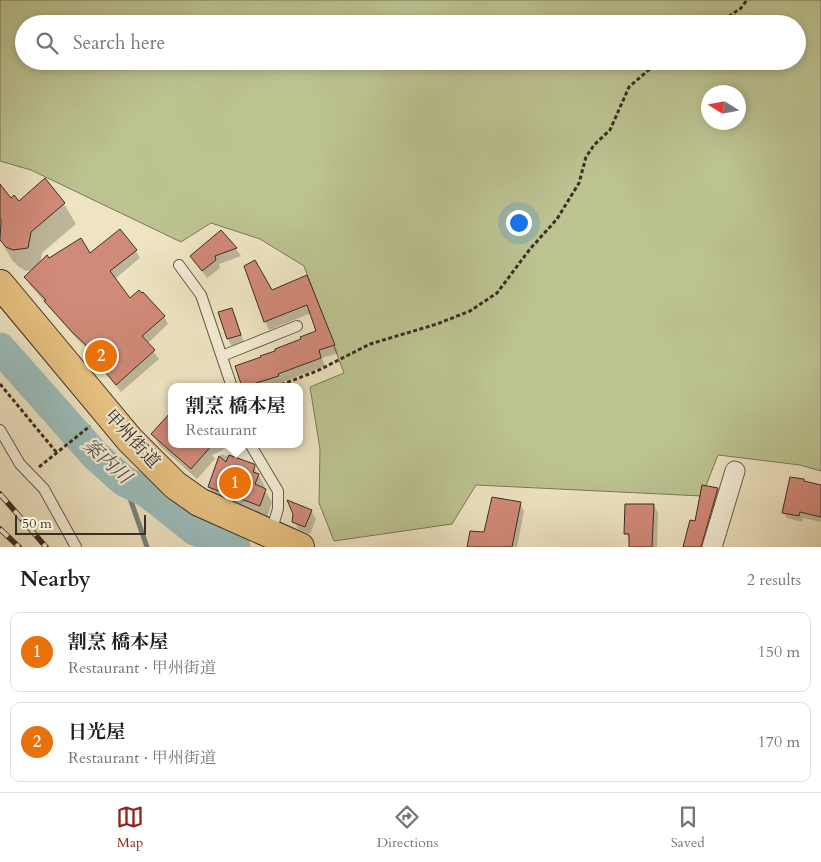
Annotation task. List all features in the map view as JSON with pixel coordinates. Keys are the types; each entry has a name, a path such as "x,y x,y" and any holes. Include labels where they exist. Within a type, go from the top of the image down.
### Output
{"highway":[{"name":"甲州街道","path":"0,284 130,440 175,485 199,502 288,543"}],"street":[{"path":"712,547 735,471"}],"lane":[{"path":"180,265 200,295 231,383"},
{"path":"222,356 297,326"},
{"path":"0,430 20,464 44,489 76,547"},
{"path":"252,448 278,491 278,509 288,543"}],"path":[{"path":"731,15 741,8 747,0"},
{"path":"285,383 316,371 370,344 437,324 470,311 497,293 530,249 557,219 578,183 586,157 594,145 610,130 629,87 648,70"},
{"path":"0,384 57,452"},
{"path":"31,474 91,425"}],"green space":[{"path":"0,0 821,0 821,471 800,465 718,455 702,496 476,485 452,524 334,541 319,503 320,449 310,387 344,373 304,266 260,239 211,223 181,242 31,170 0,161"}],"building":[{"path":"45,178 65,203 31,232 28,248 13,250 6,247 0,240 0,184 11,198 14,195 19,201"},
{"path":"120,229 137,250 110,271 130,298 139,290 143,292 165,316 142,336 155,350 116,385 97,362 101,359 72,332 24,277 47,255 49,258 81,238 90,253"},
{"path":"221,230 237,248 215,256 216,260 202,271 190,256"},
{"path":"255,260 272,290 307,275 335,345 319,350 321,358 278,374 279,376 256,383 241,383 235,366 275,351 275,349 316,331 307,305 264,322 244,266"},
{"path":"232,308 241,335 227,339 218,312"},
{"path":"168,415 168,448 209,448 191,469 151,434"},
{"path":"229,455 254,464 253,472 259,474 255,484 266,489 260,506 208,487 219,456 226,462"},
{"path":"790,477 804,479 804,481 821,485 821,517 800,512 799,516 782,513"},
{"path":"702,485 718,488 701,547 683,547 690,520 695,521"},
{"path":"492,497 521,502 512,547 467,547 470,531 484,532"},
{"path":"287,500 312,510 305,527 292,522 293,514"},
{"path":"625,504 654,504 652,547 629,547 629,534 624,534"}],"waterway":[{"name":"案内川","path":"0,348 95,455 124,481 147,492 195,530 235,547"},
{"path":"124,481 147,547"}],"railway":[{"path":"0,494 46,547"},
{"path":"0,529 19,547"}],"place":[{"name":"日光屋","path":"101,356"},
{"name":"割烹 橋本屋","path":"235,483"}]}
